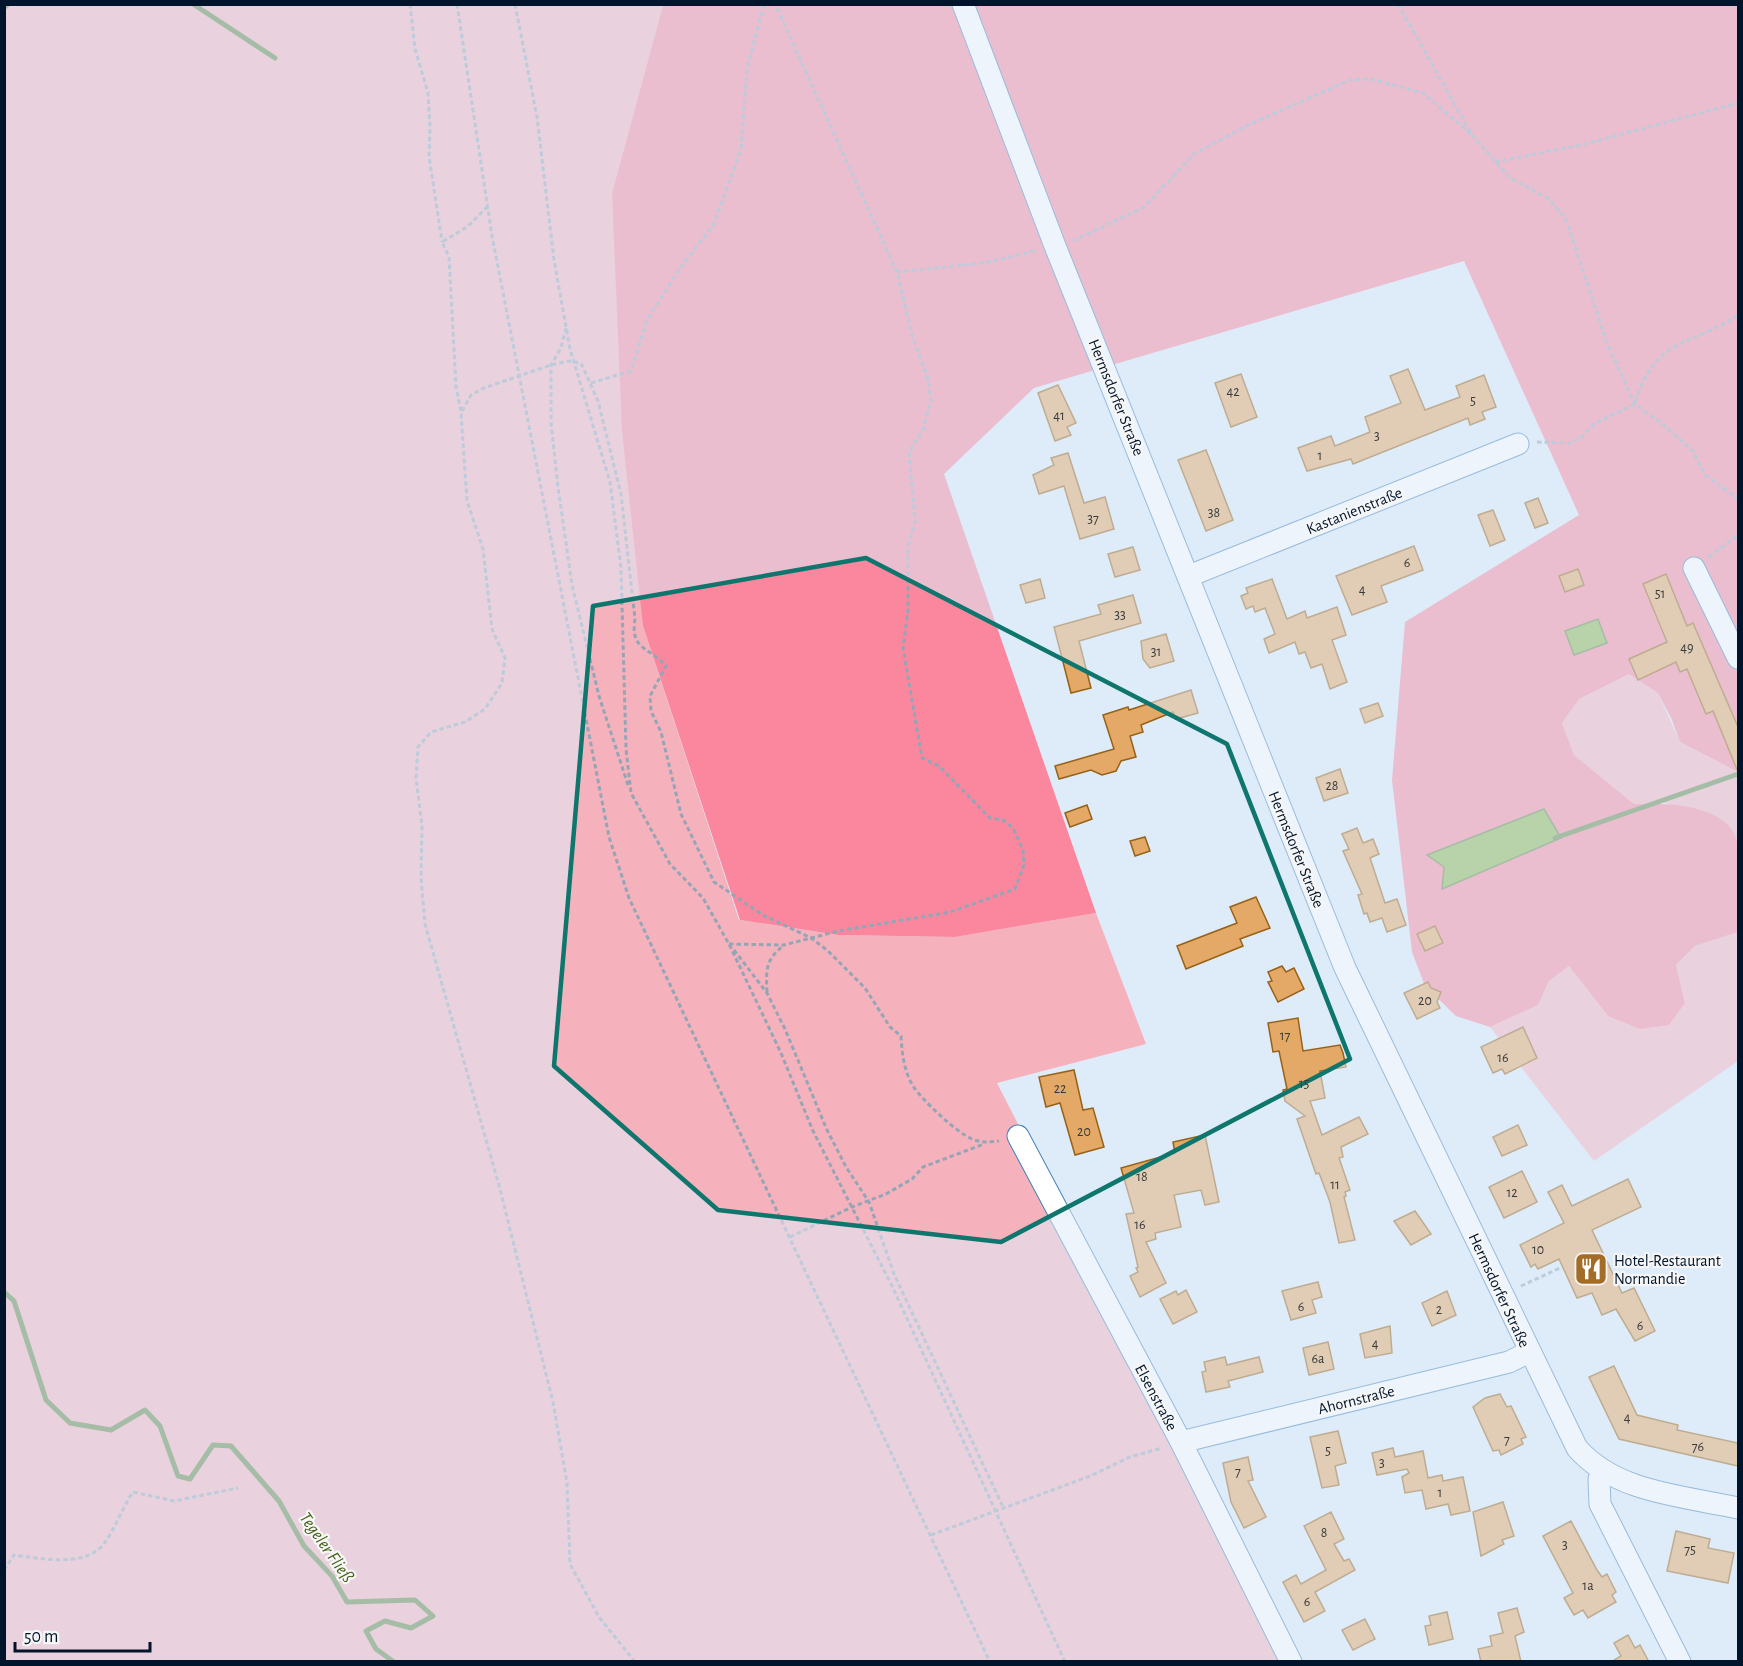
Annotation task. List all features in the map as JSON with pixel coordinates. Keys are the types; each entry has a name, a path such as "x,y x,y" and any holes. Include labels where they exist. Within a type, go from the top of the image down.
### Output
{"street":[{"name":"Hermsdorfer Straße","path":"963,4 1055,246 1345,968 1577,1448 1604,1471 1628,1484 1738,1509"},
{"name":"Kastanienstraße","path":"1189,576 1518,444"},
{"path":"1694,568 1738,658"},
{"name":"Elsenstraße","path":"1018,1136 1181,1442 1291,1662"},
{"name":"Ahornstraße","path":"1181,1442 1509,1362 1529,1352"},
{"path":"1604,1471 1599,1479 1600,1504 1680,1662"}],"path":[{"path":"410,4 415,49 428,93 429,156 442,242 449,257 456,387 461,413 467,501 483,549 492,629 505,658 502,683 485,709 465,722 431,732 418,747 416,778 422,826 421,878 424,924 500,1189 553,1402 567,1483 570,1564 599,1617 635,1662"},
{"path":"457,4 488,207 519,376 609,837 628,898 990,1662"},
{"path":"515,4 537,117 554,260 566,326 574,361 610,482 621,568 626,749 631,793"},
{"path":"591,383 631,370 647,320 681,267 714,224 741,149 747,69 764,4"},
{"path":"729,944 784,945 950,912 1015,889 1024,865 1023,850 1013,828 1003,820 990,818 939,766 922,758 903,648 908,610 908,547 915,522 909,452 923,430 932,400 927,375 913,339 897,272 775,4"},
{"path":"1398,4 1472,135"},
{"path":"897,272 984,264 1074,241 1144,207 1194,154 1248,125 1350,80 1371,79 1424,93 1472,135 1510,177 1549,199 1566,219 1607,343 1635,404 1659,421 1693,451 1704,474 1738,499"},
{"path":"1495,162 1585,144 1738,103"},
{"path":"442,242 467,227 488,207"},
{"path":"1518,444 1571,442 1582,436 1594,424 1635,404 1641,382 1668,349 1738,315"},
{"path":"566,326 561,348 551,365 551,423 572,585 599,696 631,793 670,864 703,898 729,944 781,1053 813,1131 892,1286 1065,1662"},
{"path":"461,413 471,395 551,365 574,361 581,363 591,383 607,434 625,519 626,551 635,619 633,633 637,644 659,658 666,666 650,696 651,711 661,732 681,814 714,882 763,915 811,938 865,988 890,1027 901,1036 904,1065 914,1087 957,1130 972,1139 986,1143"},
{"path":"1694,568 1738,535"},
{"path":"729,944 767,993 785,1029 827,1130 846,1167 869,1202 894,1274 1003,1507"},
{"path":"767,993 766,966 772,954 784,945"},
{"path":"790,1237 852,1207 869,1202 912,1179 923,1167 986,1143 1018,1136"},
{"path":"1503,1295 1562,1267"},
{"path":"931,1535 1090,1476 1130,1457 1181,1442"},
{"path":"4,1569 14,1555 50,1559 89,1557 103,1544 133,1492 174,1501 238,1488"}],"highlighted area":[{"path":"866,558 1227,744 1350,1059 1001,1242 718,1210 554,1066 593,606"}],"shaded area":[{"path":"5,5 663,5 612,193 643,626 739,920 838,935 955,937 1096,913 1146,1044 997,1083 1181,1442 1285,1661 5,1662"},
{"path":"663,5 1738,5 1738,772 1680,742 1658,693 1629,674 1579,699 1562,723 1574,755 1634,804 1679,805 1695,808 1722,820 1732,830 1738,844 1740,863 1738,932 1695,946 1676,965 1685,1003 1669,1025 1640,1029 1608,1016 1569,966 1549,981 1538,1005 1490,1027 1456,1016 1425,986 1412,952 1392,780 1405,622 1579,515 1464,261 1034,388 944,474 1096,913 955,937 838,935 740,920 643,626 622,431 612,193","holes":["1560,838 1442,888 1444,867 1428,855"]},
{"path":"1598,619 1607,643 1574,655 1565,631"},
{"path":"1629,674 1658,693 1680,742 1738,772 1738,844 1731,829 1665,803 1634,804 1574,755 1562,723 1579,699"},
{"path":"1544,809 1561,838 1442,889 1444,867 1427,855"},
{"path":"1738,932 1738,1061 1594,1161 1490,1027 1538,1005 1549,981 1569,966 1608,1016 1685,1003 1676,965 1695,946"}],"building":[{"path":"1408,369 1425,410 1460,397 1456,386 1484,375 1496,407 1482,412 1485,419 1470,425 1468,418 1353,464 1351,459 1307,471 1298,448 1331,436 1335,446 1370,432 1365,417 1401,403 1390,376"},
{"path":"1241,374 1257,417 1231,427 1215,383"},
{"path":"1058,385 1076,423 1067,427 1071,435 1055,441 1038,393"},
{"path":"1206,450 1233,520 1206,531 1178,460"},
{"path":"1068,453 1084,503 1105,497 1114,529 1080,539 1064,486 1039,494 1033,475 1054,465 1051,458"},
{"path":"1538,498 1548,523 1535,528 1525,503"},
{"path":"1493,510 1505,540 1490,546 1478,515"},
{"path":"1414,546 1423,570 1381,586 1387,602 1352,615 1336,576"},
{"path":"1133,547 1140,570 1115,577 1108,554"},
{"path":"1578,569 1584,585 1565,592 1559,576"},
{"path":"1666,574 1687,626 1693,623 1738,727 1738,772 1713,711 1706,714 1687,669 1680,672 1676,662 1638,680 1629,659 1667,642 1643,584"},
{"path":"1040,579 1045,598 1026,603 1020,585"},
{"path":"1272,579 1287,619 1305,611 1307,618 1337,607 1346,635 1332,640 1347,682 1330,689 1322,664 1311,668 1305,652 1299,654 1295,642 1269,653 1264,639 1275,634 1265,608 1255,612 1253,606 1246,609 1241,596 1248,593 1246,588"},
{"path":"1133,595 1141,623 1079,641 1091,688 1071,693 1054,627 1101,614 1098,605"},
{"path":"1166,634 1174,661 1150,668 1143,659 1141,641"},
{"path":"1191,690 1198,713 1176,719 1173,712 1141,725 1143,732 1130,736 1136,757 1121,761 1116,771 1102,775 1091,770 1059,779 1055,766 1114,749 1103,715 1128,707 1129,710"},
{"path":"1378,703 1383,716 1365,723 1360,709"},
{"path":"1340,769 1348,793 1324,801 1316,778"},
{"path":"1087,805 1092,819 1070,827 1065,813"},
{"path":"1357,828 1363,843 1373,839 1379,854 1370,858 1385,903 1397,899 1406,925 1387,932 1382,918 1370,922 1367,913 1364,914 1358,895 1362,894 1343,851 1349,849 1342,834"},
{"path":"1145,837 1150,851 1135,856 1130,841"},
{"path":"1256,897 1270,928 1240,939 1243,946 1186,969 1177,946 1237,923 1230,907"},
{"path":"1435,926 1443,943 1425,951 1417,934"},
{"path":"1282,966 1286,972 1294,968 1304,989 1278,1002 1268,982 1272,981 1268,972"},
{"path":"1428,982 1431,988 1441,992 1437,1002 1440,1008 1417,1019 1404,993"},
{"path":"1298,1018 1303,1051 1340,1045 1346,1067 1320,1071 1325,1098 1310,1101 1322,1135 1359,1117 1368,1134 1341,1147 1343,1157 1339,1158 1350,1190 1345,1192 1344,1197 1355,1240 1339,1243 1330,1202 1319,1173 1316,1174 1297,1119 1305,1116 1285,1101 1283,1090 1287,1089 1279,1051 1273,1052 1268,1023"},
{"path":"1523,1027 1537,1058 1505,1074 1502,1069 1493,1073 1481,1047"},
{"path":"1074,1070 1083,1110 1093,1108 1104,1147 1075,1155 1060,1103 1046,1107 1039,1077"},
{"path":"1518,1125 1527,1145 1502,1156 1493,1137"},
{"path":"1205,1135 1219,1202 1205,1205 1201,1190 1174,1195 1181,1227 1155,1233 1156,1239 1146,1242 1166,1283 1140,1297 1130,1276 1138,1272 1136,1268 1138,1267 1126,1214 1134,1213 1121,1168 1175,1153 1173,1142"},
{"path":"1522,1171 1537,1202 1504,1218 1489,1187"},
{"path":"1628,1179 1641,1207 1592,1230 1622,1293 1634,1288 1655,1331 1635,1341 1616,1309 1602,1315 1592,1293 1577,1298 1559,1259 1538,1269 1535,1264 1531,1267 1520,1245 1564,1223 1548,1192 1562,1185 1572,1206"},
{"path":"1415,1211 1431,1234 1411,1245 1394,1221"},
{"path":"1318,1282 1322,1297 1312,1300 1316,1313 1291,1320 1282,1291"},
{"path":"1186,1290 1197,1312 1173,1324 1160,1299 1176,1291 1178,1295"},
{"path":"1447,1291 1456,1315 1432,1326 1422,1303"},
{"path":"1390,1326 1392,1353 1365,1358 1360,1334"},
{"path":"1328,1342 1334,1369 1309,1375 1303,1348"},
{"path":"1225,1357 1227,1365 1259,1357 1263,1372 1228,1381 1230,1387 1206,1392 1202,1372 1206,1371 1204,1362"},
{"path":"1614,1366 1637,1415 1678,1425 1677,1430 1738,1443 1738,1466 1619,1439 1589,1377"},
{"path":"1500,1394 1507,1407 1511,1406 1526,1437 1521,1439 1523,1444 1501,1455 1499,1450 1493,1451 1473,1407 1485,1398"},
{"path":"1338,1431 1346,1463 1335,1466 1339,1485 1322,1488 1310,1437"},
{"path":"1393,1448 1395,1457 1423,1451 1428,1478 1442,1475 1443,1481 1463,1477 1470,1511 1451,1515 1448,1504 1426,1509 1422,1490 1405,1493 1402,1477 1409,1473 1407,1469 1377,1475 1372,1453"},
{"path":"1248,1457 1253,1480 1248,1481 1266,1517 1244,1528 1231,1502 1223,1463"},
{"path":"1503,1502 1514,1536 1502,1540 1504,1544 1481,1556 1473,1512"},
{"path":"1331,1512 1344,1539 1334,1544 1344,1561 1349,1559 1355,1570 1315,1592 1325,1611 1304,1622 1283,1582 1296,1575 1301,1584 1326,1570 1304,1526"},
{"path":"1571,1521 1597,1570 1602,1577 1607,1574 1616,1592 1612,1595 1616,1602 1588,1618 1583,1610 1574,1615 1564,1598 1573,1593 1543,1536"},
{"path":"1676,1531 1710,1539 1708,1548 1734,1553 1728,1583 1667,1571"},
{"path":"1517,1608 1524,1632 1515,1636 1521,1662 1481,1662 1478,1649 1492,1646 1490,1636 1503,1633 1498,1613"},
{"path":"1447,1612 1453,1639 1429,1645 1425,1626 1431,1625 1429,1616"},
{"path":"1365,1619 1375,1639 1353,1650 1342,1630"},
{"path":"1628,1635 1635,1648 1640,1645 1649,1662 1611,1662 1621,1656 1614,1643"}],"waterway":[{"path":"4,8 8,4"},
{"path":"193,4 275,58"},
{"path":"1555,838 1738,774"},
{"name":"Tegeler Fließ","path":"4,1292 14,1301 46,1400 70,1423 111,1430 145,1410 160,1426 178,1476 190,1479 213,1445 231,1446 279,1501 304,1546 332,1576 347,1602 415,1600 433,1616 411,1628 385,1621 366,1631 376,1649 394,1662"}],"place":[{"name":"Hotel-Restaurant Normandie","path":"1591,1269"}]}
